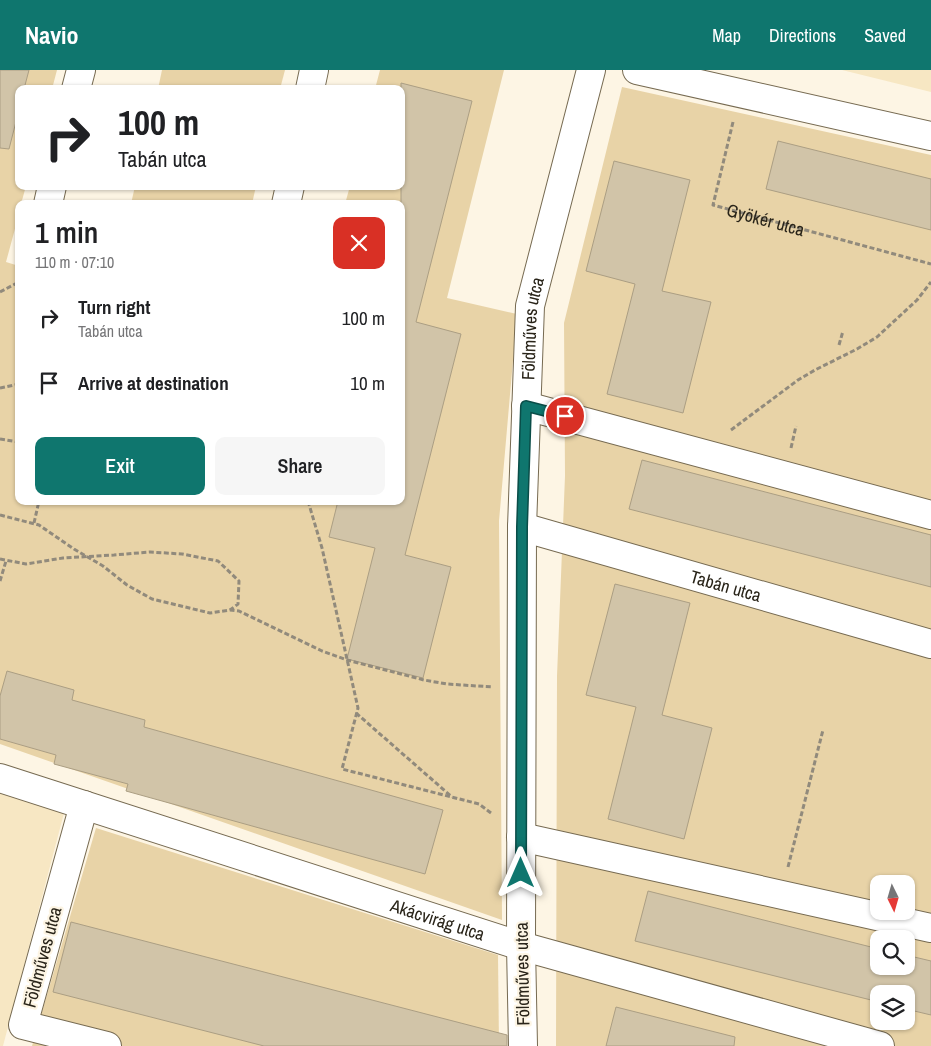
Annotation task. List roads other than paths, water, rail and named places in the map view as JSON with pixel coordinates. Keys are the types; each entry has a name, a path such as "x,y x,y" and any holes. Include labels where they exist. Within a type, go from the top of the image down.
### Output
{"street":[{"path":"77,85 81,70"},
{"path":"311,85 314,70"},
{"name":"Földműves utca","path":"523,1046 521,946 522,527 530,306 591,70"},
{"path":"637,70 931,136"},
{"path":"526,406 931,515"},
{"name":"Tabán utca","path":"522,527 931,644"},
{"name":"Akácvirág utca","path":"0,778 521,946 880,1046"},
{"name":"Földműves utca","path":"84,805 23,1025 107,1046"},
{"path":"521,837 931,928"}]}
